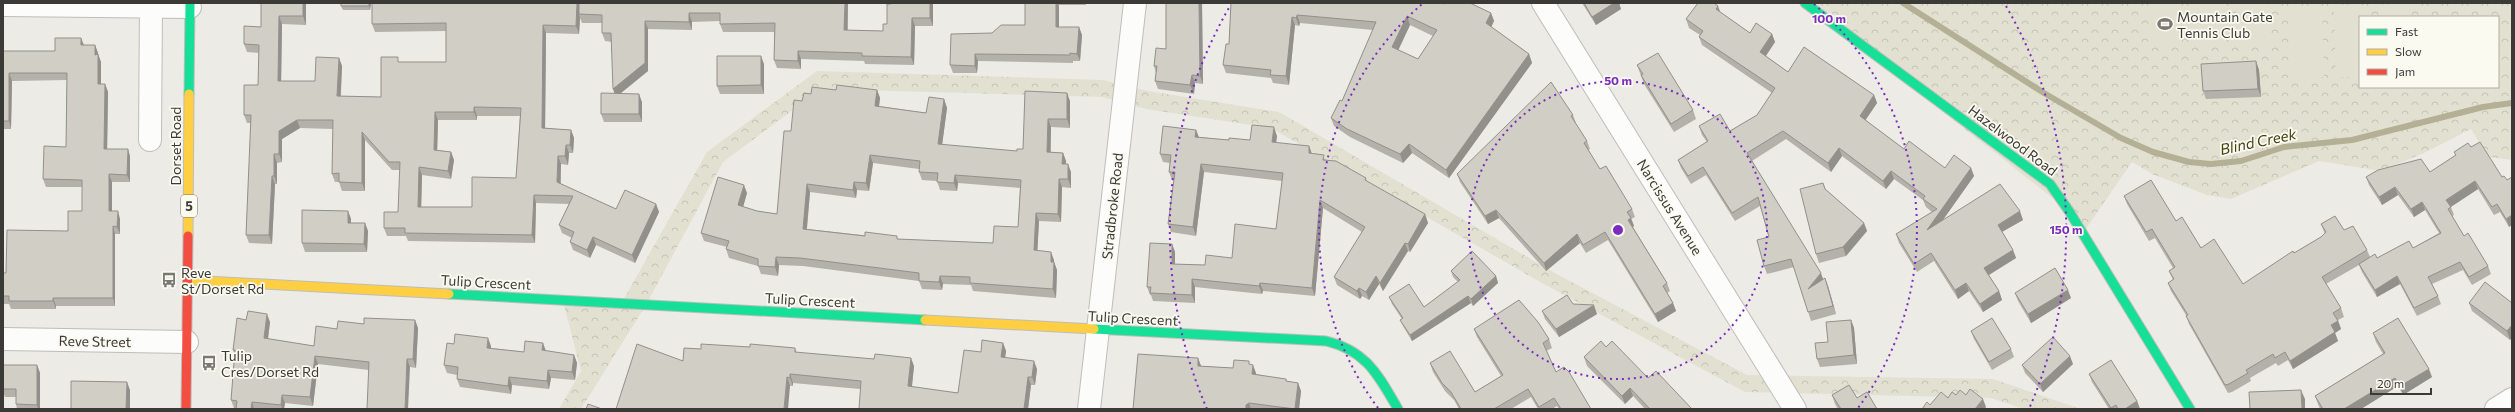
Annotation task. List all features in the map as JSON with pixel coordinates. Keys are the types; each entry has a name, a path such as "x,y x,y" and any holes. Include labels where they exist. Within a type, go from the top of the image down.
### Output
{"street":[{"name":"Stradbroke Road","path":"1089,409 1135,3"},
{"name":"Hazelwood Road","path":"1805,3 2050,184 2069,211 2190,409"},
{"name":"Narcissus Avenue","path":"1545,4 1795,409"},
{"path":"3,5 190,5"},
{"path":"150,140 151,5"},
{"name":"Dorset Road","path":"186,409 190,5"},
{"name":"Tulip Crescent","path":"188,280 1336,343 1361,354 1398,409"},
{"name":"Reve Street","path":"3,339 187,342"},
{"path":"2496,409 2512,399"}],"green space":[{"path":"1805,3 2512,3 2512,160 2489,157 2471,129 2426,152 2381,171 2319,161 2231,199 2207,195 2152,174 2132,162 2083,233 2069,211"},
{"name":"Mountain Gate Tennis Club","path":"2148,3 2180,3 2182,45 2149,46"},
{"name":"Mountain Gate Tennis Club","path":"2192,3 2224,3 2226,43 2193,45"},
{"name":"Mountain Gate Tennis Club","path":"2236,3 2268,3 2270,42 2237,43"},
{"path":"2411,3 2412,16 2379,16 2378,5"},
{"path":"2334,5 2367,5 2367,16 2359,16 2359,77 2336,77"},
{"path":"2322,6 2324,77 2291,79 2288,7"},
{"path":"817,71 1103,80 1148,91 1279,112 1553,272 1747,375 1993,379 2081,409 2024,409 1991,398 1745,392 1542,283 1271,128 1146,109 1102,97 821,89 723,162 646,305 581,409 559,409 581,371 563,301 621,304 707,152"}],"building":[{"path":"261,3 303,3 303,16 279,16 278,81 315,81 316,57 339,58 337,96 381,97 381,57 398,57 398,62 446,62 446,23 372,24 372,3 577,3 576,26 543,25 542,128 571,130 570,145 566,145 565,156 558,156 557,182 616,209 625,190 656,204 632,255 593,237 587,250 570,242 574,232 559,225 573,196 534,195 532,235 405,233 405,228 384,228 384,212 398,212 400,162 389,162 362,132 362,183 339,182 339,173 332,174 333,120 297,120 279,131 279,154 274,154 274,176 272,176 269,235 246,235 251,115 244,115 244,85 258,85 259,45 244,44 244,26 261,27","holes":["474,107 521,108 516,178 472,177 472,207 418,207 419,167 448,171 451,152 434,150 435,112 474,112"]},
{"path":"341,3 369,3 369,6 341,6"},
{"path":"579,3 845,3 844,30 883,31 883,24 887,24 887,4 891,3 930,3 930,18 912,18 911,57 862,56 862,53 798,51 798,61 774,60 775,23 720,24 720,13 689,13 689,22 645,21 645,63 613,89 611,33 602,33 602,15 579,14"},
{"path":"1025,3 1056,3 1056,27 1079,27 1077,54 975,54 975,66 950,65 951,34 992,33 1001,25 1025,25"},
{"path":"1166,3 1199,3 1200,76 1192,75 1190,85 1155,81 1157,66 1154,66 1156,48 1166,49"},
{"path":"1231,3 1470,3 1491,13 1486,23 1529,54 1446,170 1409,144 1400,154 1347,129 1331,118 1340,100 1342,101 1376,22 1297,15 1296,18 1292,17 1286,76 1270,75 1271,70 1223,65 1226,44 1229,44","holes":["1407,16 1437,30 1418,59 1392,47"]},
{"path":"1584,3 1614,3 1592,17"},
{"path":"1698,3 1714,3 1718,6 1716,9 1750,33 1756,23 1772,34 1760,52 1788,72 1804,47 1874,95 1860,116 1904,149 1909,141 1945,168 1954,155 1971,168 1927,230 2000,184 2020,211 1998,225 2013,250 1984,268 1999,291 1980,304 1966,283 1955,290 1931,253 1914,264 1896,234 1937,209 1923,199 1925,196 1891,171 1883,181 1839,148 1828,163 1783,131 1747,153 1821,273 1808,289 1825,278 1833,306 1808,312 1791,259 1764,266 1757,240 1769,237 1758,197 1732,213 1703,167 1688,176 1678,160 1708,141 1699,126 1720,114 1730,131 1757,115 1775,88 1699,37 1703,31 1686,19"},
{"path":"55,38 81,38 81,45 95,45 95,55 98,54 98,84 105,84 104,149 128,149 127,175 109,174 109,211 118,211 117,227 113,226 113,298 53,298 53,301 9,301 9,296 3,296 3,273 6,273 7,230 68,231 68,211 82,211 82,180 43,179 44,146 66,147 67,73 9,73 9,121 3,121 3,51 55,51"},
{"path":"1658,53 1693,110 1671,124 1641,75 1643,74 1637,65"},
{"path":"717,56 761,56 761,85 717,86"},
{"name":"Mountain Gate Tennis Club","path":"2256,61 2258,89 2203,91 2201,64"},
{"path":"1551,82 1573,115 1571,116 1587,141 1584,143 1600,169 1606,166 1632,209 1627,212 1631,218 1628,220 1667,283 1663,286 1673,303 1655,314 1605,232 1583,245 1577,234 1544,263 1496,210 1485,216 1457,174"},
{"path":"837,85 877,90 875,106 926,113 929,97 944,99 938,144 1017,151 1017,149 1023,149 1025,91 1067,93 1067,119 1048,119 1047,152 1063,153 1062,164 1068,164 1068,179 1059,179 1058,214 1036,213 1034,250 1051,252 1051,262 1054,262 1053,289 970,283 970,277 940,276 939,282 919,281 919,273 800,258 776,257 775,267 758,266 758,259 726,249 729,241 701,233 718,177 744,185 738,205 757,211 777,214 784,131 791,131 794,100 802,101 804,93 811,94 812,87 836,90","holes":["870,155 920,161 919,172 938,173 937,182 954,183 955,175 1021,180 1018,227 994,226 993,243 897,239 897,236 865,232 865,236 803,229 807,184 853,190 854,182 866,183"]},
{"path":"601,93 639,94 639,114 601,114"},
{"path":"1252,125 1274,127 1272,142 1309,146 1309,153 1324,155 1323,160 1336,161 1366,178 1365,180 1425,214 1408,244 1405,243 1380,283 1376,276 1366,292 1359,288 1357,291 1334,277 1365,227 1320,200 1312,288 1260,283 1259,286 1192,279 1192,295 1150,293 1151,287 1147,287 1150,243 1172,244 1172,264 1205,265 1206,255 1232,258 1235,224 1276,229 1283,173 1201,164 1193,227 1168,224 1175,172 1169,172 1171,155 1160,154 1163,126 1196,130 1195,137 1250,140"},
{"path":"2480,142 2502,177 2504,176 2507,180 2512,177 2512,215 2506,219 2497,204 2492,207 2475,181 2446,200 2451,207 2448,209 2464,236 2468,233 2488,266 2469,277 2460,262 2428,277 2438,296 2414,308 2397,276 2375,290 2359,264 2375,254 2377,258 2409,241 2413,248 2441,233 2422,202 2411,209 2395,187 2379,197 2366,177 2378,170 2421,159 2430,172 2456,155 2454,152 2468,143 2471,147"},
{"path":"2151,180 2176,221 2182,217 2201,248 2214,239 2243,284 2293,251 2294,253 2321,237 2326,232 2321,224 2335,216 2344,230 2353,226 2367,250 2322,277 2341,308 2333,313 2338,321 2331,325 2335,332 2290,361 2285,352 2275,358 2273,354 2246,370 2248,373 2225,385 2186,316 2188,315 2168,283 2174,279 2169,271 2175,267 2152,229 2146,232 2124,196"},
{"path":"1823,183 1825,189 1864,223 1843,247 1816,254 1800,189"},
{"path":"302,210 348,211 348,223 365,223 364,244 302,243"},
{"path":"1472,251 1496,276 1471,299 1468,296 1410,335 1400,320 1403,318 1389,297 1409,284 1424,307 1460,280 1451,271"},
{"path":"2055,268 2068,290 2028,314 2015,293"},
{"path":"2485,282 2512,303 2512,325 2507,331 2469,303"},
{"path":"1567,295 1573,304 1594,305 1556,329 1542,311"},
{"path":"1519,300 1538,322 1549,339 1543,343 1556,372 1564,367 1569,372 1591,409 1561,409 1554,398 1539,407 1528,389 1494,409 1461,409 1451,392 1442,383 1430,363 1450,351 1475,392 1503,375 1474,329"},
{"path":"248,311 267,314 264,338 314,346 316,326 337,329 338,321 364,324 364,318 415,320 413,359 407,359 405,409 367,409 369,362 315,356 310,397 282,395 281,405 252,402 251,409 236,409 237,401 231,400 235,350 233,350 237,318 246,320"},
{"path":"1992,318 2011,349 1989,362 1971,331"},
{"path":"2398,318 2429,369 2400,386 2395,378 2344,409 2323,409 2315,396 2385,353 2373,333"},
{"path":"1851,320 1854,355 1817,359 1815,343 1828,342 1826,322"},
{"path":"455,334 488,338 487,348 524,352 525,341 543,343 542,350 574,355 572,372 548,370 547,381 509,377 508,386 457,379 458,367 444,365 447,343 454,344"},
{"path":"2053,337 2070,356 2040,384 2022,365"},
{"path":"982,340 1003,343 1001,357 1034,361 1032,377 1028,377 1024,409 859,409 861,381 790,374 790,378 787,377 784,409 616,409 637,344 683,361 684,348 701,349 701,344 750,347 750,344 795,348 795,352 874,359 875,354 911,358 908,386 958,393 964,350 981,352"},
{"path":"1601,341 1606,347 1612,341 1648,378 1656,371 1692,409 1650,409 1630,388 1622,396 1584,357"},
{"path":"1138,354 1198,358 1198,366 1233,368 1234,360 1249,361 1249,364 1253,365 1252,374 1286,379 1286,381 1298,383 1295,409 1249,403 1246,405 1246,409 1133,409"},
{"path":"2111,360 2137,401 2125,409 2118,409 2116,405 2111,408 2089,374"},
{"path":"3,365 37,365 37,405 16,404 16,389 3,389"},
{"path":"71,381 127,382 126,409 71,409"},
{"path":"1849,385 1857,398 1867,392 1877,409 1841,409 1832,395"},
{"path":"1970,389 1983,399 1975,409 1922,409 1927,402 1930,405 1941,392 1948,398 1952,392 1956,395 1960,390 1966,395"},
{"path":"2301,390 2302,409 2250,409 2249,392"},
{"path":"588,404 602,409 586,409"}],"waterway":[{"name":"Blind Creek","path":"1903,3 2044,93 2121,138 2153,152 2189,162 2211,164 2241,161 2284,147 2352,140 2483,107 2512,103"}],"traffic: fast":[{"path":"189,94 190,3"},
{"path":"1805,3 2050,184 2069,211 2190,409"},
{"path":"449,294 925,320"},
{"path":"1094,329 1326,341 1340,345 1362,358 1377,375 1398,409"}],"traffic: slow":[{"path":"188,236 189,94"},
{"path":"188,280 449,294"},
{"path":"925,320 1094,329"}],"traffic: jam":[{"path":"186,409 188,236"}],"place":[{"name":"Mountain Gate Tennis Club","path":"2165,24"},
{"name":"Reve St/Dorset Rd","path":"169,280"},
{"name":"Tulip Cres/Dorset Rd","path":"209,363"}]}
